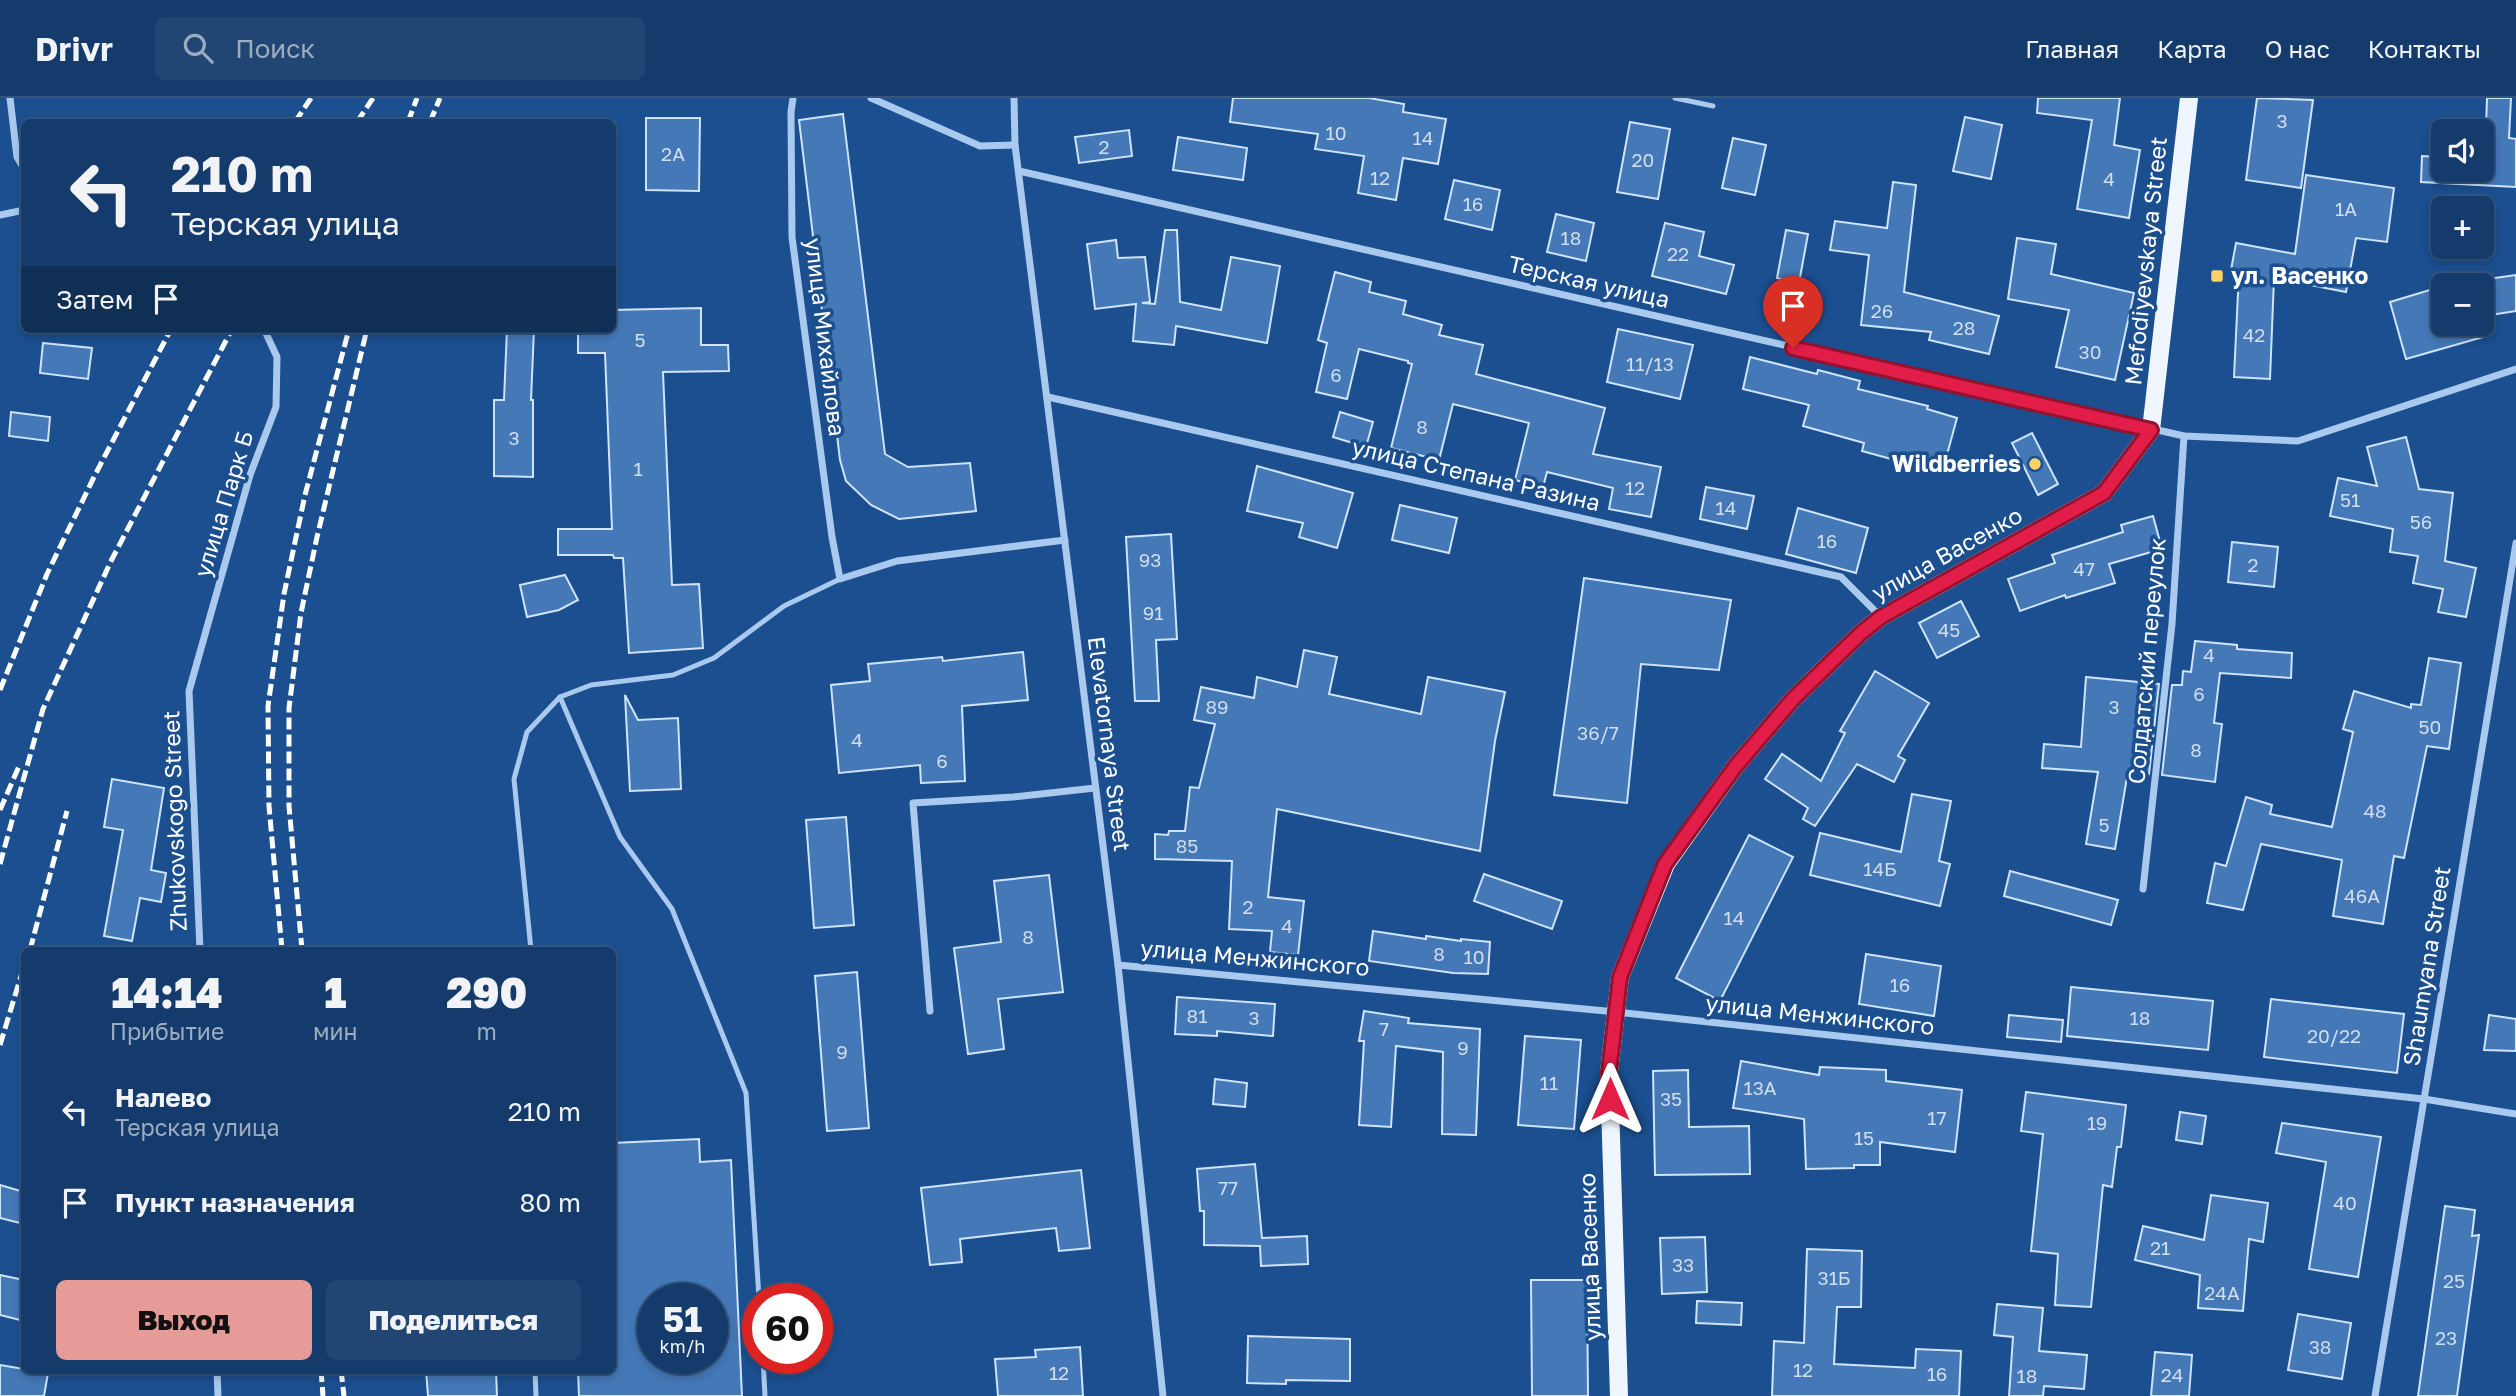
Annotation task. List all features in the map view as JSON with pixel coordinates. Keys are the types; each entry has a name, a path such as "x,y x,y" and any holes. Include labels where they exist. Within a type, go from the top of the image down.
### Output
{"main road":[{"name":"Mefodiyevskaya Street","path":"2151,430 2189,98"},
{"name":"улица Васенко","path":"1619,1396 1609,1072 1620,977 1665,864 1735,767 1793,699 1861,633 1881,617 2104,493 2151,430"}],"street":[{"path":"10,98 17,157 21,164"},
{"name":"улица Михайлова","path":"793,98 790,112 792,237 830,523 840,579"},
{"path":"872,98 980,146 1015,145"},
{"name":"Elevatornaya Street","path":"1014,98 1015,145 1118,965 1163,1396"},
{"name":"Терская улица","path":"1019,171 2151,430"},
{"path":"0,215 21,211"},
{"name":"улица Парк Б","path":"189,691 250,475 276,407 277,357 266,333"},
{"path":"2151,430 2185,436 2298,441 2516,369"},
{"name":"улица Степана Разина","path":"1048,397 1842,577 1881,617"},
{"name":"Солдатский переулок","path":"2143,888 2172,624 2185,436"},
{"path":"840,579 897,561 1065,540"},
{"name":"Shaumyana Street","path":"2375,1396 2516,543"},
{"name":"Zhukovskogo Street","path":"189,691 200,947"},
{"path":"930,1011 914,803 1013,797 1095,788"},
{"name":"улица Менжинского","path":"1118,965 1616,1012 2424,1099 2516,1114"},
{"path":"217,1374 218,1396"}],"lane":[{"path":"1675,98 1713,106"},
{"path":"531,947 514,779 527,732 560,697 591,684 673,675 714,658 784,606 840,579"},
{"path":"560,697 620,837 672,909 746,1093 758,1283"},
{"path":"535,1374 536,1396"},
{"path":"764,1374 765,1396"}],"building":[{"path":"1233,98 1369,98 1404,104 1403,112 1446,119 1438,164 1403,158 1396,200 1358,193 1364,156 1315,149 1318,134 1230,122"},
{"path":"2038,98 2120,98 2114,145 2140,150 2129,218 2077,209 2092,120 2037,113"},
{"path":"2257,98 2313,100 2301,188 2246,180"},
{"path":"2487,98 2511,98 2509,138 2516,139 2516,187 2421,182 2422,156 2431,156 2431,182 2494,182 2494,119 2486,119"},
{"path":"843,114 885,454 908,467 970,463 976,511 899,519 871,505 846,481 840,460 799,120"},
{"path":"1965,117 2002,125 1991,179 1953,171"},
{"path":"646,118 700,118 699,191 646,190"},
{"path":"1630,122 1670,129 1658,199 1617,192"},
{"path":"1129,130 1132,156 1079,163 1075,137"},
{"path":"1178,137 1247,148 1243,180 1173,170"},
{"path":"1733,138 1766,145 1755,195 1722,188"},
{"path":"2306,175 2394,188 2387,242 2356,238 2346,292 2274,278 2270,379 2234,377 2239,272 2231,270 2236,243 2295,254"},
{"path":"1454,180 1500,190 1492,230 1445,219"},
{"path":"1893,182 1916,185 1904,292 1999,316 1989,354 1929,340 1931,332 1861,325 1869,255 1830,250 1835,221 1887,228"},
{"path":"1556,214 1594,223 1586,261 1547,252"},
{"path":"1665,223 1704,232 1699,256 1734,265 1726,294 1652,276"},
{"path":"1165,230 1177,230 1180,302 1221,310 1231,257 1280,266 1267,343 1176,326 1174,345 1133,341 1136,304 1095,309 1087,244 1116,240 1118,258 1145,257 1150,302 1142,303 1155,304"},
{"path":"1786,230 1808,234 1799,283 1777,278"},
{"path":"2017,238 2056,244 2051,274 2134,293 2115,380 2056,367 2069,310 2008,299"},
{"path":"1335,272 1371,282 1369,292 1406,301 1403,314 1442,325 1439,335 1483,345 1476,374 1605,408 1593,454 1661,467 1651,517 1609,509 1613,488 1547,472 1543,487 1515,480 1529,423 1453,404 1439,460 1391,448 1412,364 1408,361 1359,349 1347,399 1316,392 1327,343 1318,340"},
{"path":"2516,275 2516,311 2494,314 2494,278"},
{"path":"2431,290 2431,336 2486,336 2406,359 2390,302"},
{"path":"701,308 701,345 728,345 729,371 663,372 672,585 699,584 703,648 629,653 623,558 614,558 613,555 558,555 558,529 612,529 605,353 578,353 578,333 616,333 616,310"},
{"path":"1618,329 1693,345 1680,399 1607,382"},
{"path":"507,333 534,333 531,400 533,477 494,476 494,400 504,400"},
{"path":"43,343 92,348 88,379 40,373"},
{"path":"1750,357 1817,374 1818,370 1860,381 1858,389 1928,406 1927,409 1957,418 1945,462 1916,454 1913,465 1862,451 1864,443 1803,426 1809,405 1743,389"},
{"path":"11,412 50,417 48,441 9,436"},
{"path":"1340,412 1373,422 1366,447 1333,437"},
{"name":"Wildberries","path":"2032,433 2058,484 2038,495 2012,443"},
{"path":"2406,437 2419,489 2453,493 2445,561 2476,568 2466,617 2438,612 2443,589 2413,583 2418,556 2390,552 2393,529 2330,516 2338,478 2377,486 2367,447"},
{"path":"1257,466 1353,493 1337,548 1299,537 1303,523 1247,511"},
{"path":"1706,487 1754,496 1747,529 1700,519"},
{"path":"1400,505 1457,518 1449,553 1392,540"},
{"path":"1798,508 1868,528 1856,573 1786,554"},
{"path":"2153,516 2162,549 2109,564 2115,583 2066,598 2065,595 2020,611 2008,579 2055,563 2052,555 2123,532 2121,525"},
{"path":"1171,534 1177,639 1156,640 1159,701 1135,701 1126,537"},
{"path":"2232,542 2278,547 2274,587 2228,582"},
{"path":"565,575 578,600 559,610 527,617 520,585"},
{"path":"1584,578 1731,600 1719,670 1641,664 1627,803 1554,795"},
{"path":"1961,601 1979,636 1937,658 1919,623"},
{"path":"2195,641 2237,645 2237,649 2292,653 2291,678 2220,673 2214,723 2222,724 2215,782 2162,775 2172,685 2182,685 2183,671 2191,672"},
{"path":"1304,650 1337,657 1329,694 1421,714 1428,677 1505,692 1495,741 1480,851 1277,809 1268,897 1304,901 1298,955 1270,952 1272,931 1229,929 1232,861 1155,859 1155,834 1168,835 1169,831 1185,831 1190,787 1199,788 1215,724 1194,720 1201,687 1254,698 1257,677 1297,687"},
{"path":"1023,652 1028,700 962,706 965,781 921,783 920,765 839,773 831,685 870,681 868,664 942,657 943,661"},
{"path":"2429,658 2461,663 2449,749 2427,746 2404,858 2394,856 2383,924 2333,916 2342,860 2261,844 2243,910 2207,903 2215,863 2226,866 2246,797 2272,805 2270,814 2332,827 2353,732 2343,729 2354,691 2411,708 2411,704 2421,705"},
{"path":"1875,671 1929,703 1898,756 1905,760 1894,782 1857,764 1815,826 1803,819 1808,808 1765,779 1782,754 1821,781 1845,733 1840,731"},
{"path":"2086,677 2159,684 2149,774 2128,771 2115,849 2086,844 2098,772 2042,768 2044,744 2081,747"},
{"path":"625,695 638,720 678,718 681,789 630,791"},
{"path":"112,779 164,788 151,870 166,873 161,902 140,898 132,941 104,936 123,830 104,827"},
{"path":"1912,794 1951,801 1939,861 1950,864 1940,906 1810,875 1820,833 1901,852"},
{"path":"846,817 854,925 814,928 806,820"},
{"path":"1749,835 1793,857 1720,1001 1676,978"},
{"path":"2010,871 2118,900 2111,925 2004,896"},
{"path":"1484,874 1562,901 1552,929 1474,901"},
{"path":"1049,875 1063,992 998,999 1004,1049 968,1054 954,948 1001,942 994,881"},
{"path":"1373,931 1426,939 1426,936 1490,942 1488,974 1453,973 1369,961"},
{"path":"1866,954 1941,966 1934,1016 1859,1004"},
{"path":"857,972 869,1128 827,1131 815,976"},
{"path":"2071,987 2213,1001 2208,1050 2067,1036"},
{"path":"1177,997 1275,1004 1273,1036 1217,1031 1217,1036 1175,1034"},
{"path":"2271,999 2404,1014 2397,1073 2264,1057"},
{"path":"1364,1011 1409,1018 1408,1023 1480,1029 1476,1135 1442,1134 1443,1052 1396,1046 1391,1127 1359,1125 1364,1041 1359,1041"},
{"path":"2009,1015 2063,1020 2061,1042 2007,1037"},
{"path":"2489,1015 2516,1019 2516,1051 2484,1050"},
{"path":"1525,1036 1581,1040 1574,1129 1518,1125"},
{"path":"1741,1061 1819,1075 1820,1067 1886,1070 1886,1081 1962,1090 1955,1152 1880,1142 1880,1165 1806,1169 1804,1119 1733,1108"},
{"path":"1688,1070 1689,1127 1749,1126 1750,1174 1655,1175 1653,1071"},
{"path":"1215,1079 1247,1083 1245,1107 1213,1104"},
{"path":"2026,1092 2126,1105 2121,1147 2117,1147 2112,1187 2103,1185 2091,1307 2055,1305 2058,1254 2031,1251 2043,1134 2021,1131"},
{"path":"2180,1112 2206,1116 2202,1144 2176,1140"},
{"path":"2282,1123 2381,1137 2358,1277 2309,1269 2326,1162 2276,1153"},
{"path":"699,1139 700,1162 731,1160 742,1396 579,1396 578,1374 616,1374 616,1143"},
{"path":"1255,1164 1262,1238 1307,1236 1308,1264 1261,1266 1260,1246 1204,1245 1204,1211 1200,1211 1197,1169"},
{"path":"1081,1170 1090,1248 1059,1251 1056,1228 960,1239 962,1262 930,1265 921,1188"},
{"path":"0,1185 21,1191 21,1223 0,1218"},
{"path":"2211,1195 2268,1203 2263,1242 2249,1239 2243,1311 2198,1308 2200,1275 2135,1260 2143,1226 2204,1240"},
{"path":"2445,1206 2475,1210 2472,1236 2479,1235 2457,1396 2418,1396"},
{"path":"1705,1237 1707,1292 1662,1294 1660,1238"},
{"path":"1807,1249 1862,1251 1861,1307 1837,1307 1834,1364 1915,1368 1916,1349 1961,1351 1959,1396 1772,1396 1774,1341 1804,1343"},
{"path":"0,1275 21,1279 21,1320 0,1315"},
{"path":"1531,1280 1587,1280 1588,1396 1532,1396"},
{"path":"1697,1301 1742,1303 1741,1325 1696,1323"},
{"path":"1997,1304 2043,1308 2039,1351 2087,1355 2084,1389 2044,1386 2043,1396 2009,1396 2013,1337 1994,1335"},
{"path":"2298,1314 2351,1323 2342,1379 2288,1370"},
{"path":"1248,1336 1350,1339 1350,1381 1286,1380 1286,1384 1247,1383"},
{"path":"1080,1347 1083,1396 998,1396 995,1359 1036,1357 1035,1350"},
{"path":"2155,1352 2192,1355 2189,1396 2151,1396"},
{"path":"0,1365 21,1368 21,1374 48,1374 44,1396 0,1396"},
{"path":"426,1374 496,1374 497,1396 428,1396"}],"railway":[{"path":"297,119 311,98"},
{"path":"359,119 373,98"},
{"path":"409,119 417,98"},
{"path":"431,119 440,98"},
{"path":"0,690 47,574 169,333"},
{"path":"0,864 43,709 111,561 230,333"},
{"path":"282,947 269,806 268,706 284,594 305,495 348,333"},
{"path":"302,947 289,806 289,708 301,613 366,333"},
{"path":"0,810 20,764"},
{"path":"31,947 67,811"},
{"path":"0,1045 21,976"},
{"path":"321,1374 323,1396"},
{"path":"341,1374 344,1396"}],"place":[{"name":"ул. Васенко","path":"2217,276"},
{"name":"Wildberries","path":"2035,464"}],"route":[{"path":"1610,1099 1609,1072 1620,977 1665,864 1735,767 1793,699 1861,633 1881,617 2104,493 2151,430 1793,348"}]}
